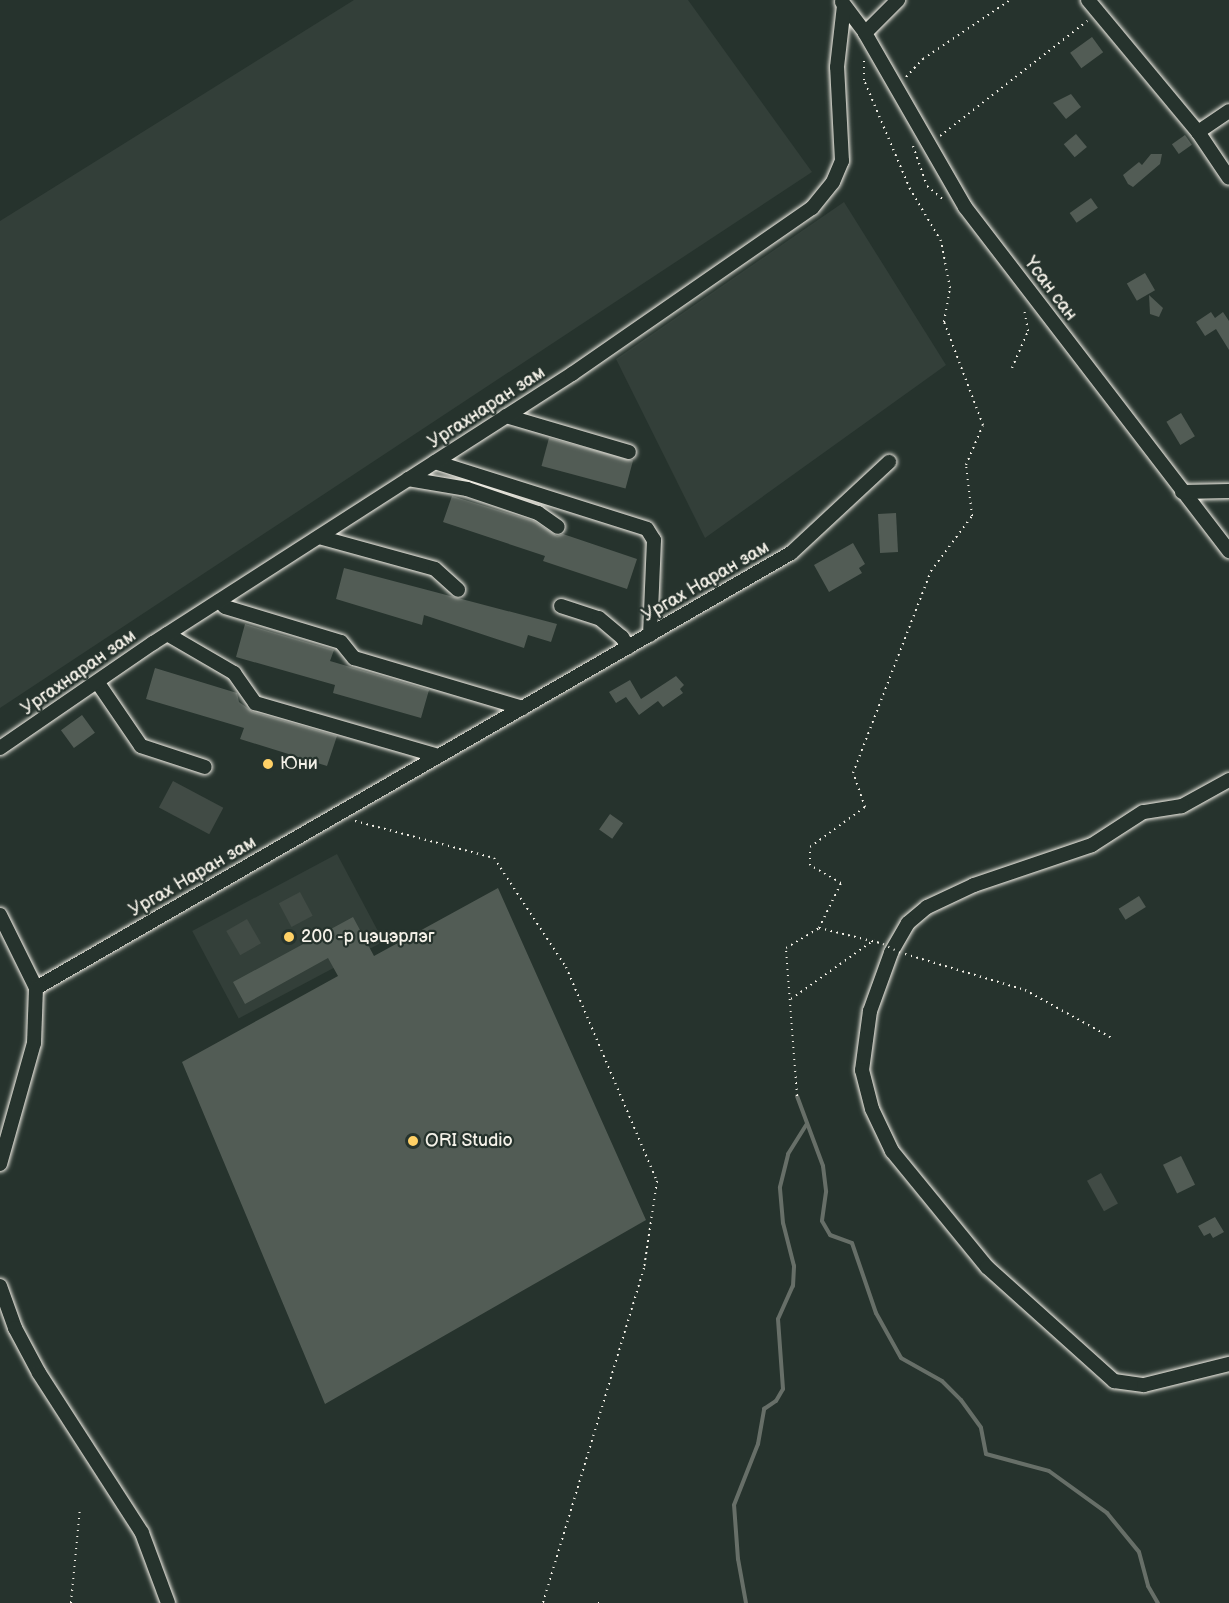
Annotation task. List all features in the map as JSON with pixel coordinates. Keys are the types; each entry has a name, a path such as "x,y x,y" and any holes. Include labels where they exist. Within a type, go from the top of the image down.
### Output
{"street":[{"path":"864,33 898,0"},
{"path":"1088,0 1198,132 1229,178"},
{"name":"Үсан сан","path":"842,3 864,33 965,207 1229,551"},
{"name":"Ургахнаран зам","path":"0,748 167,634 506,416 812,208 833,182 842,161 837,67 842,3"},
{"path":"1198,132 1229,111"},
{"path":"506,416 629,452"},
{"path":"435,462 647,529 654,540 650,635"},
{"name":"Ургах Наран зам","path":"36,988 791,553 889,462"},
{"path":"408,479 466,489 538,513 558,527"},
{"path":"1182,492 1229,491"},
{"path":"319,537 435,569 458,590"},
{"path":"219,601 225,607 341,642 354,658 523,708"},
{"path":"561,606 599,618 622,637 627,648"},
{"path":"167,634 234,673 255,703 439,756"},
{"path":"98,683 141,746 205,767"},
{"path":"1229,780 1182,806 1143,812 1092,845 974,885 927,907 908,923 891,953 870,1011 862,1070 872,1109 892,1151 987,1267 1114,1381 1144,1385 1229,1364"},
{"path":"0,915 36,988 34,1043 0,1164"},
{"path":"0,1139 10,1125"},
{"path":"0,1286 15,1328 39,1373 76,1426 142,1533 168,1603"}],"path":[{"path":"896,88 923,59 1010,0"},
{"path":"929,146 968,111 1099,11"},
{"path":"797,1096 786,948 819,928 841,883 810,865 810,847 865,807 853,773 931,571 972,516 966,465 983,425 944,322 950,288 941,241 910,189 864,80 864,57"},
{"path":"1012,368 1028,331 1023,301"},
{"path":"337,816 494,858 566,967 657,1180 644,1268 543,1603"},
{"path":"819,928 874,940 903,954 1025,990 1112,1038"},
{"path":"790,999 874,940"},
{"path":"71,1603 80,1507"}],"shaded area":[{"path":"354,0 688,0 812,172 0,708 0,221"},
{"path":"844,202 946,365 705,538 616,359"},
{"path":"173,781 223,808 209,834 159,807"},
{"name":"200 -р цэцэрлэг","path":"337,854 383,941 239,1018 192,931"},
{"path":"300,892 313,916 291,927 279,903"},
{"path":"247,919 261,943 240,955 226,931"},
{"path":"1101,1173 1118,1204 1104,1211 1087,1181"}],"building":[{"path":"1092,37 1103,52 1081,68 1070,53"},
{"path":"1071,94 1081,107 1066,119 1053,103"},
{"path":"1076,134 1087,147 1075,157 1064,144"},
{"path":"1185,135 1192,145 1179,154 1172,144"},
{"path":"1151,154 1162,154 1160,164 1133,187 1128,184 1123,175 1139,162 1142,165"},
{"path":"1091,198 1098,208 1077,223 1070,213"},
{"path":"1145,273 1155,290 1137,301 1127,284"},
{"path":"1149,295 1163,308 1159,317 1150,314"},
{"path":"1211,312 1215,318 1223,312 1229,321 1229,350 1216,329 1205,336 1196,322"},
{"path":"1181,413 1195,436 1180,445 1166,422"},
{"path":"549,438 633,461 626,489 541,466"},
{"path":"452,496 534,521 557,536 563,534 637,559 627,589 543,561 545,556 443,522"},
{"path":"896,513 898,552 880,553 878,514"},
{"path":"853,543 865,564 859,568 862,573 829,592 814,565"},
{"path":"344,568 557,624 551,642 528,635 524,648 424,615 422,625 336,599"},
{"path":"245,624 334,650 330,661 429,690 421,718 333,693 335,685 236,657"},
{"path":"155,668 237,693 239,702 253,712 337,736 327,766 240,739 244,728 146,699"},
{"path":"676,676 684,685 680,689 683,693 663,707 658,701 639,715 626,697 616,703 609,692 630,680 641,699"},
{"path":"82,715 95,733 74,748 61,730"},
{"path":"610,814 623,823 612,839 599,830"},
{"name":"ORI Studio","path":"498,888 646,1220 325,1404 182,1062 338,976 328,958 245,1004 233,982 353,917 374,956"},
{"path":"1139,896 1146,907 1126,920 1119,909"},
{"path":"1181,1156 1195,1185 1177,1194 1163,1165"},
{"path":"1215,1217 1224,1232 1213,1238 1210,1233 1204,1236 1198,1226"}],"waterway":[{"path":"797,1096 823,1166 826,1192 822,1221 830,1235 852,1243 876,1313 901,1358 942,1381 961,1400 981,1428 986,1454 1049,1471 1107,1513 1139,1552 1148,1586 1158,1603"},
{"path":"746,1603 738,1559 734,1505 758,1444 764,1409 776,1401 783,1389 778,1319 793,1286 794,1266 783,1223 780,1187 788,1154 807,1124"}],"place":[{"name":"Юни","path":"268,764"},
{"name":"200 -р цэцэрлэг","path":"289,937"},
{"name":"ORI Studio","path":"413,1141"}]}
